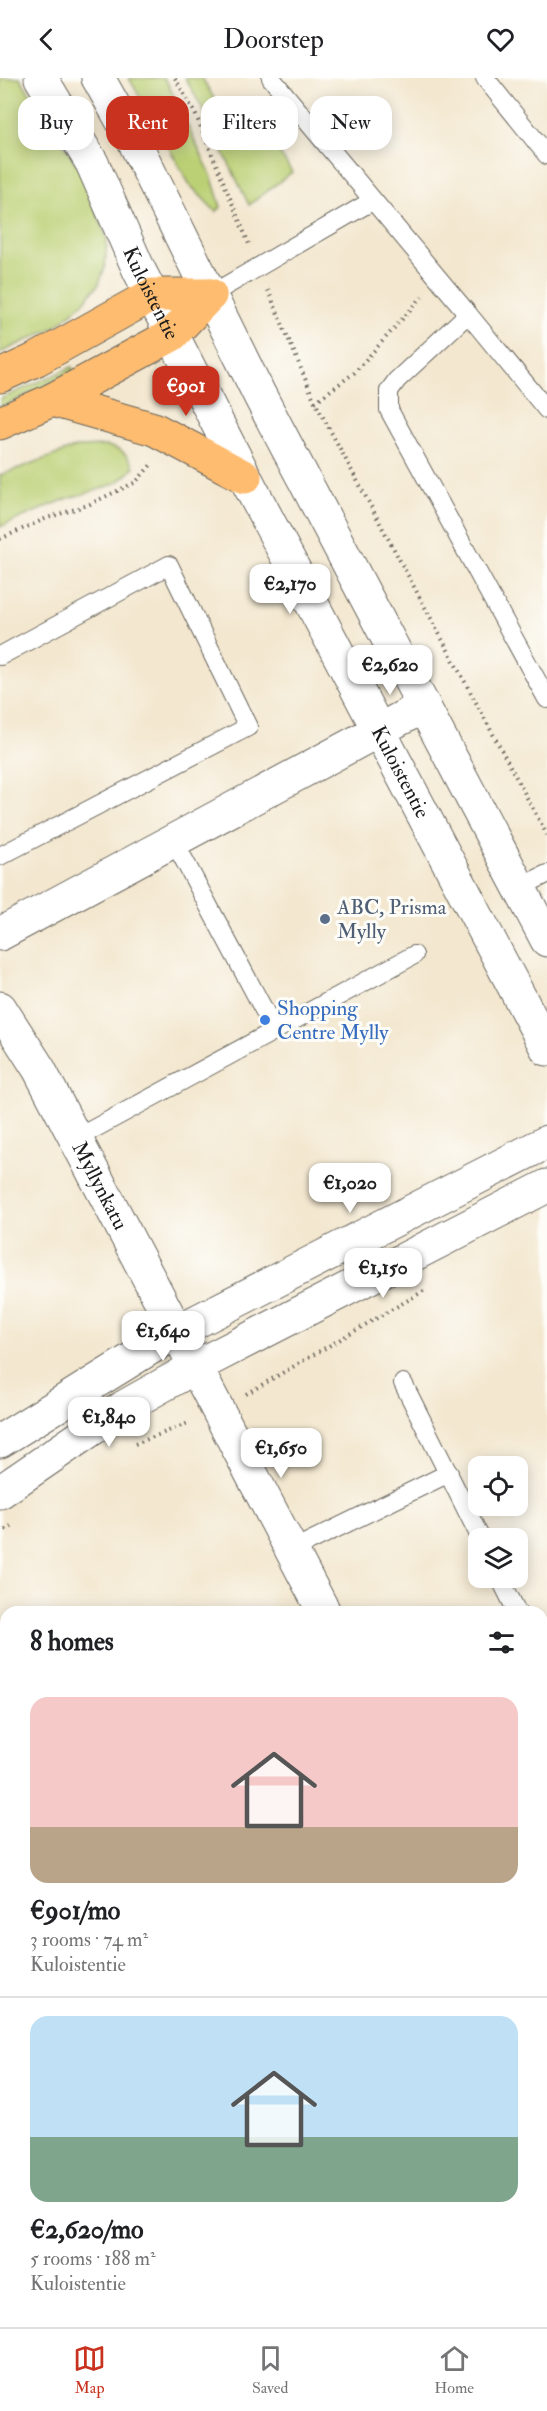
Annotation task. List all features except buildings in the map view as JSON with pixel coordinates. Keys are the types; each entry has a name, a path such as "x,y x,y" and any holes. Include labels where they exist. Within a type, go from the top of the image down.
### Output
{"highway":[{"path":"0,376 37,359 152,295 210,295"},
{"path":"0,423 52,400 172,335 210,295"},
{"path":"52,400 154,429 245,477"}],"street":[{"name":"Kuloistentie","path":"41,78 92,163 172,335 547,1049"},
{"path":"98,78 137,147 260,396 424,706 534,881 547,940"},
{"path":"0,934 424,706"},
{"name":"Myllynkatu","path":"0,1008 39,1069 216,1411 321,1606"},
{"path":"0,1442 177,1332 547,1142"},
{"path":"0,1492 124,1407 195,1367 547,1186"}],"lane":[{"path":"271,78 547,410"},
{"path":"485,78 547,155"},
{"path":"210,295 372,201"},
{"path":"468,314 397,381 389,391 389,410 547,699"},
{"path":"0,656 169,565 248,727 0,856"},
{"path":"174,841 274,1029"},
{"path":"75,1139 274,1029 414,956"},
{"path":"404,1383 476,1528"},
{"path":"290,1551 448,1473"},
{"path":"505,1588 514,1606"}],"path":[{"path":"175,78 195,113 315,402 547,835"},
{"path":"315,402 354,373 438,278"},
{"path":"0,539 47,518 88,505 136,482 156,458"},
{"path":"134,1445 143,1439 216,1411 432,1286"},
{"path":"0,1533 19,1521"}],"green space":[{"path":"0,78 20,78 32,96 18,96 18,150 67,150 79,168 107,239 105,267 99,284 81,305 55,327 0,353"},
{"path":"129,78 164,78 174,96 139,96"},
{"path":"185,78 202,78 213,96 201,96 201,106"},
{"path":"189,128 211,175 221,207 216,212 190,185 170,150 189,150"},
{"path":"222,150 277,150 292,172 249,205"},
{"path":"72,367 74,371 0,408 0,399"},
{"path":"106,446 123,452 128,458 134,467 127,475 111,485 64,500 0,527 0,475 77,447"}],"place":[{"name":"ABC, Prisma Mylly","path":"325,919"},
{"name":"Shopping Centre Mylly","path":"265,1020"}]}
